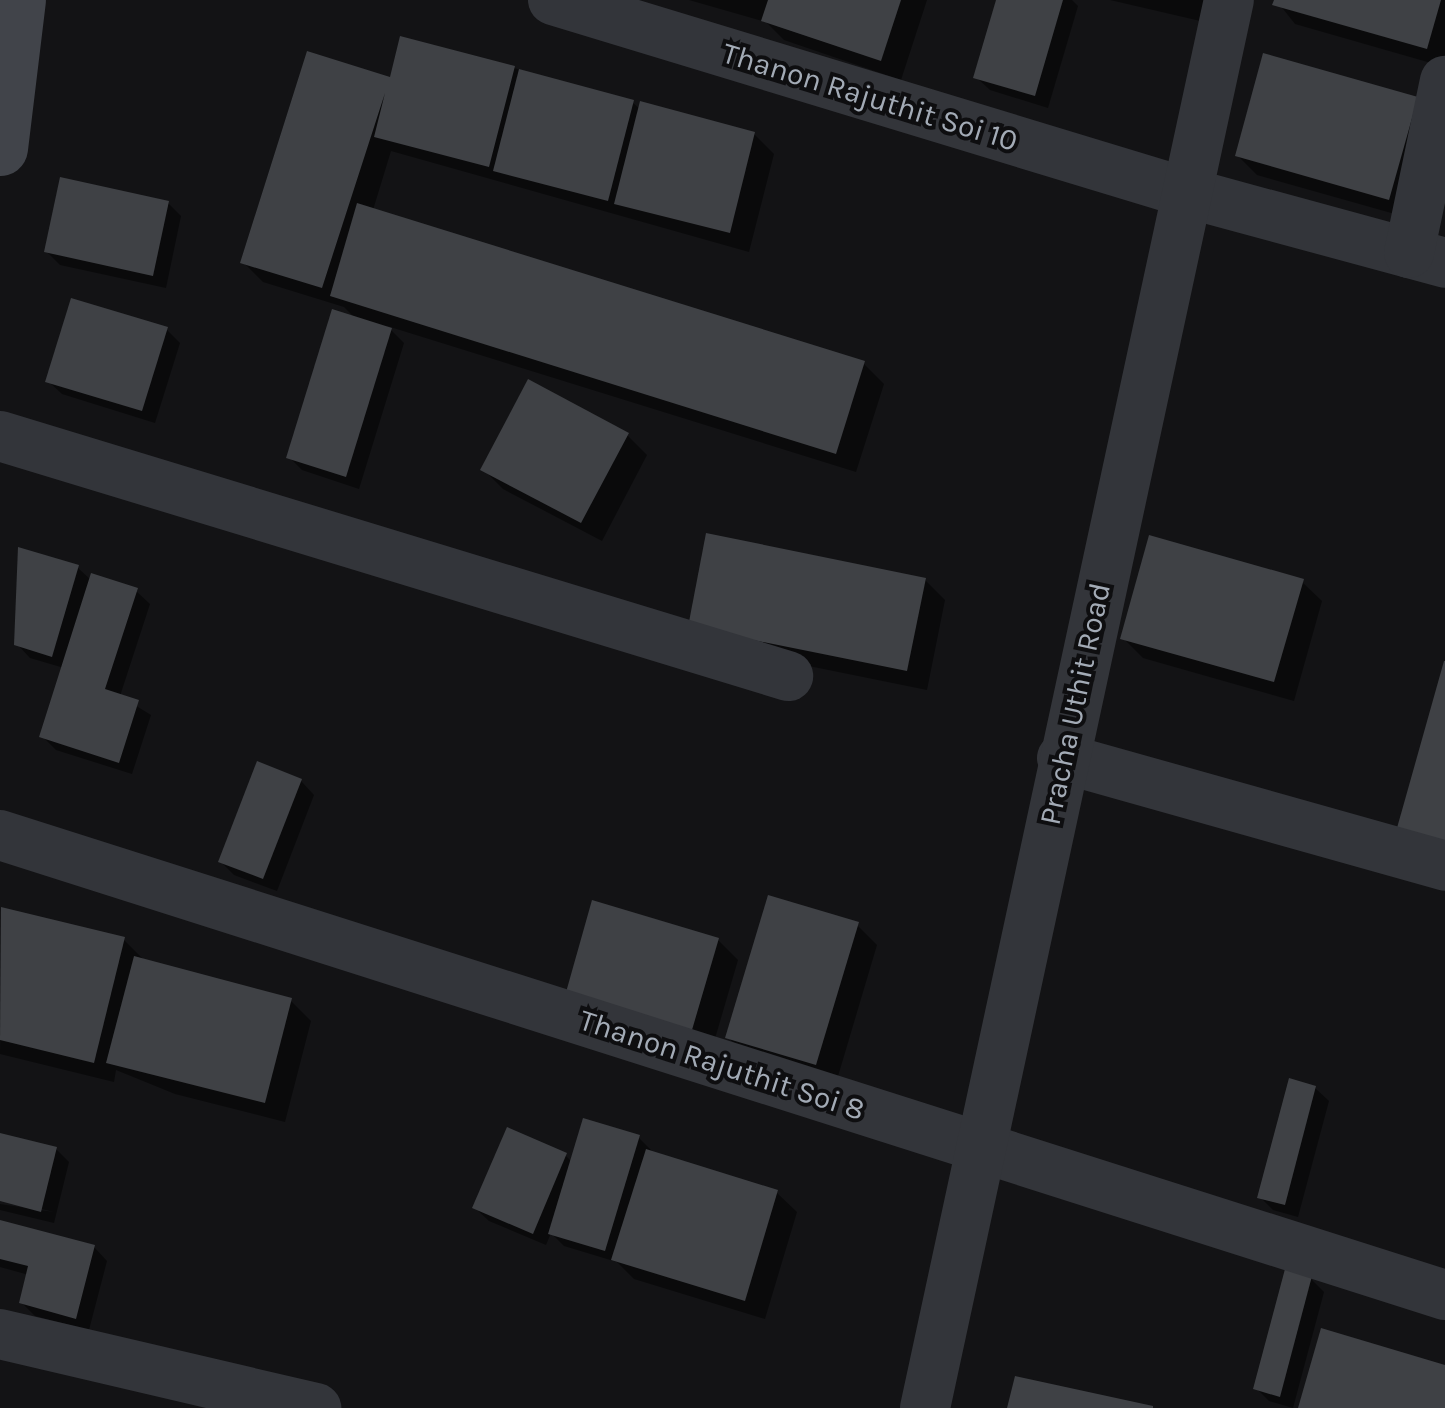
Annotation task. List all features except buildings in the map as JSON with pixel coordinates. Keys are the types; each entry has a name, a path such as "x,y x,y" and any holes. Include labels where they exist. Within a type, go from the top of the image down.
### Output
{"street":[{"path":"0,148 18,0"},
{"name":"Thanon Rajuthit Soi 10","path":"552,0 1188,193 1427,258"},
{"name":"Pracha Uthit Road","path":"924,1408 1229,0"},
{"path":"1427,258 1445,80"},
{"path":"0,436 788,676"},
{"path":"1062,758 1445,866"},
{"name":"Thanon Rajuthit Soi 8","path":"0,835 1445,1295"},
{"path":"0,1334 316,1408"}]}
